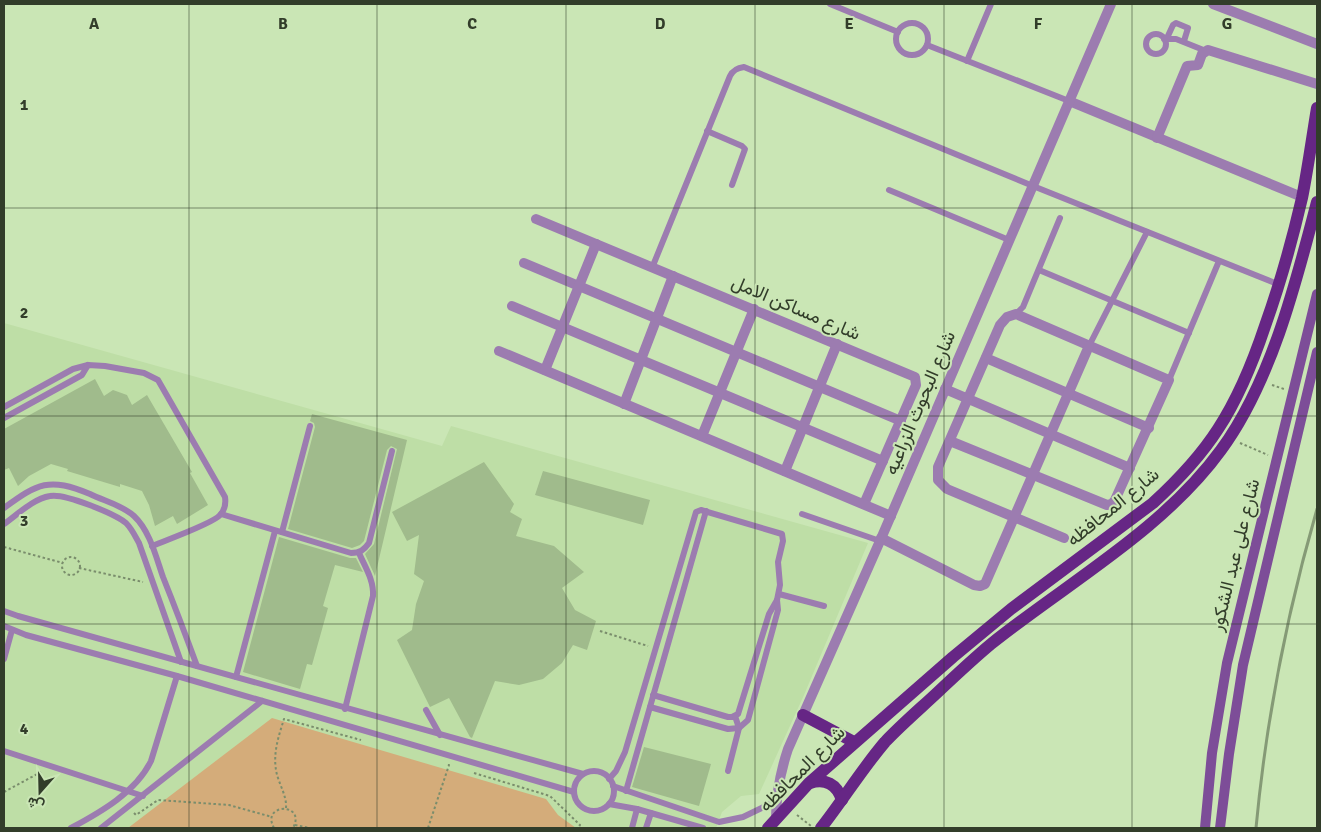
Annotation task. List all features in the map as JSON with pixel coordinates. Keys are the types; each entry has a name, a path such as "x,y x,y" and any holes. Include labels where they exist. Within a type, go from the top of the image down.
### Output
{"main road":[{"name":"شارع المحافظه","path":"772,824 782,804 809,783 854,742 1004,615 1153,503 1183,474 1218,429 1239,393 1253,362 1280,285 1302,197 1317,108"},
{"name":"شارع المحافظه","path":"821,828 872,758 902,725 992,644 1158,516 1202,473 1229,438 1260,381 1293,288 1317,202"},
{"name":"شارع على عبد الشكور","path":"1205,828 1212,752 1225,672 1317,294"},
{"name":"شارع على عبد الشكور","path":"1220,828 1243,665 1317,352"},
{"path":"803,715 854,742"},
{"path":"809,783 816,781 830,783 840,793 842,800"}],"street":[{"name":"شارع البحوث الزراعيه","path":"782,804 782,767 803,715 891,516 1111,4"},
{"path":"1213,4 1317,44"},
{"path":"1157,138 1188,64 1198,65 1202,54 1206,51 1210,50 1317,84"},
{"path":"1069,101 1302,197"},
{"name":"شارع مساكن الامل","path":"536,219 915,377 916,385 864,504"},
{"path":"544,370 596,244"},
{"path":"524,263 901,421"},
{"path":"624,404 674,276"},
{"path":"512,306 883,461"},
{"path":"702,436 754,309"},
{"path":"950,441 1107,505 1112,504 1149,428 1169,380 1016,314 1003,321 950,441 937,474 938,480 947,489 1064,538"},
{"path":"785,471 837,344"},
{"path":"880,540 974,585 980,586 985,584 1089,346"},
{"path":"499,351 891,516"},
{"path":"986,358 1149,428"},
{"path":"945,389 1130,468"}],"lane":[{"path":"830,4 898,32"},
{"path":"967,61 991,4"},
{"path":"1184,41 1188,28 1176,23 1172,25 1166,39 1184,41 1206,51"},
{"path":"919,24 928,36 927,45 924,50 916,54 906,54 898,47 898,32 904,25 919,24"},
{"path":"927,45 1069,101"},
{"path":"652,268 733,71 744,67 1032,186 1280,285"},
{"path":"708,131 742,146 745,150 732,185"},
{"path":"889,190 1009,240"},
{"path":"1016,314 1023,307 1060,218"},
{"path":"1089,346 1147,232"},
{"path":"1169,380 1219,260"},
{"path":"1038,270 1189,333"},
{"path":"4,418 82,375 88,365"},
{"path":"4,407 73,369 88,365 144,373 158,380 225,497 224,509 217,519 152,546"},
{"path":"282,532 310,426"},
{"path":"221,514 351,553 359,553 365,549 369,542 392,451"},
{"path":"5,506 25,492 44,485 65,485 125,509 141,524 152,546 197,666"},
{"path":"4,524 41,499 51,495 70,498 120,518 128,525 139,543 181,662"},
{"path":"609,779 616,771 626,752 694,515 698,510 706,511 782,534 783,541 778,562 777,616 748,720 739,728 728,729 650,707"},
{"path":"626,791 706,511"},
{"path":"802,514 880,540"},
{"path":"236,677 275,530"},
{"path":"345,708 374,588 359,553"},
{"path":"778,597 824,606"},
{"path":"653,695 728,717 736,716 740,711 769,614 778,597"},
{"path":"4,611 583,774 594,771 605,775 613,786 613,796 609,804 597,811 584,809 575,798 574,792 576,782 583,774"},
{"path":"4,626 12,630 177,676 574,792"},
{"path":"4,658 12,630"},
{"path":"71,828 108,806 128,790 146,771 151,761 177,676"},
{"path":"105,827 262,701"},
{"path":"426,710 440,735"},
{"path":"728,771 739,728 736,716"},
{"path":"4,751 143,796"},
{"path":"613,786 719,822 743,818 782,804"},
{"path":"609,804 638,809 703,828"},
{"path":"632,828 638,809"},
{"path":"646,828 651,813"}],"path":[{"path":"1260,381 1293,392"},
{"path":"1229,438 1276,459"},
{"path":"4,547 63,563"},
{"path":"73,557 79,561 80,568 76,573 67,574 63,569 63,563 67,558 73,557"},
{"path":"80,568 154,584"},
{"path":"600,631 655,648"},
{"path":"286,808 286,800 276,770 275,754 284,719 360,740"},
{"path":"428,828 448,765 440,762"},
{"path":"4,792 52,766"},
{"path":"467,771 550,796 580,825 578,828"},
{"path":"128,808 136,815 158,800 197,802 229,805 272,817"},
{"path":"782,804 814,828"},
{"path":"274,828 271,821 272,817 277,810 286,808 293,812 296,820 293,828"},
{"path":"295,825 310,828"}],"shaded area":[{"path":"4,323 442,446 451,426 868,543 804,695 759,794 741,796 722,812 716,828 4,828"},
{"path":"272,718 546,799 558,815 576,828 128,828"}],"building":[{"path":"95,379 104,396 113,390 127,395 132,405 147,395 192,472 190,473 208,505 177,524 173,516 155,526 149,505 142,491 120,484 120,487 67,471 68,469 51,464 29,476 18,486 9,468 4,470 4,429"},
{"path":"312,414 407,440 375,576 365,554 374,544 397,449 391,446 387,450 364,541 360,545 352,548 288,529 315,427 314,423 310,421"},
{"path":"484,462 514,504 510,512 522,519 516,536 554,546 584,572 562,588 575,610 596,621 587,650 573,645 562,663 543,679 519,685 495,681 472,738 449,698 430,707 397,640 412,630 416,604 424,581 414,574 419,535 407,541 392,512"},
{"path":"543,471 650,500 643,525 535,495"},
{"path":"279,537 350,558 356,558 363,572 335,565 323,606 328,608 312,665 307,664 300,689 243,672"},
{"path":"644,747 711,764 699,806 632,787"}],"railway":[{"path":"1256,828 1260,788 1279,667 1296,588 1317,509"}]}
